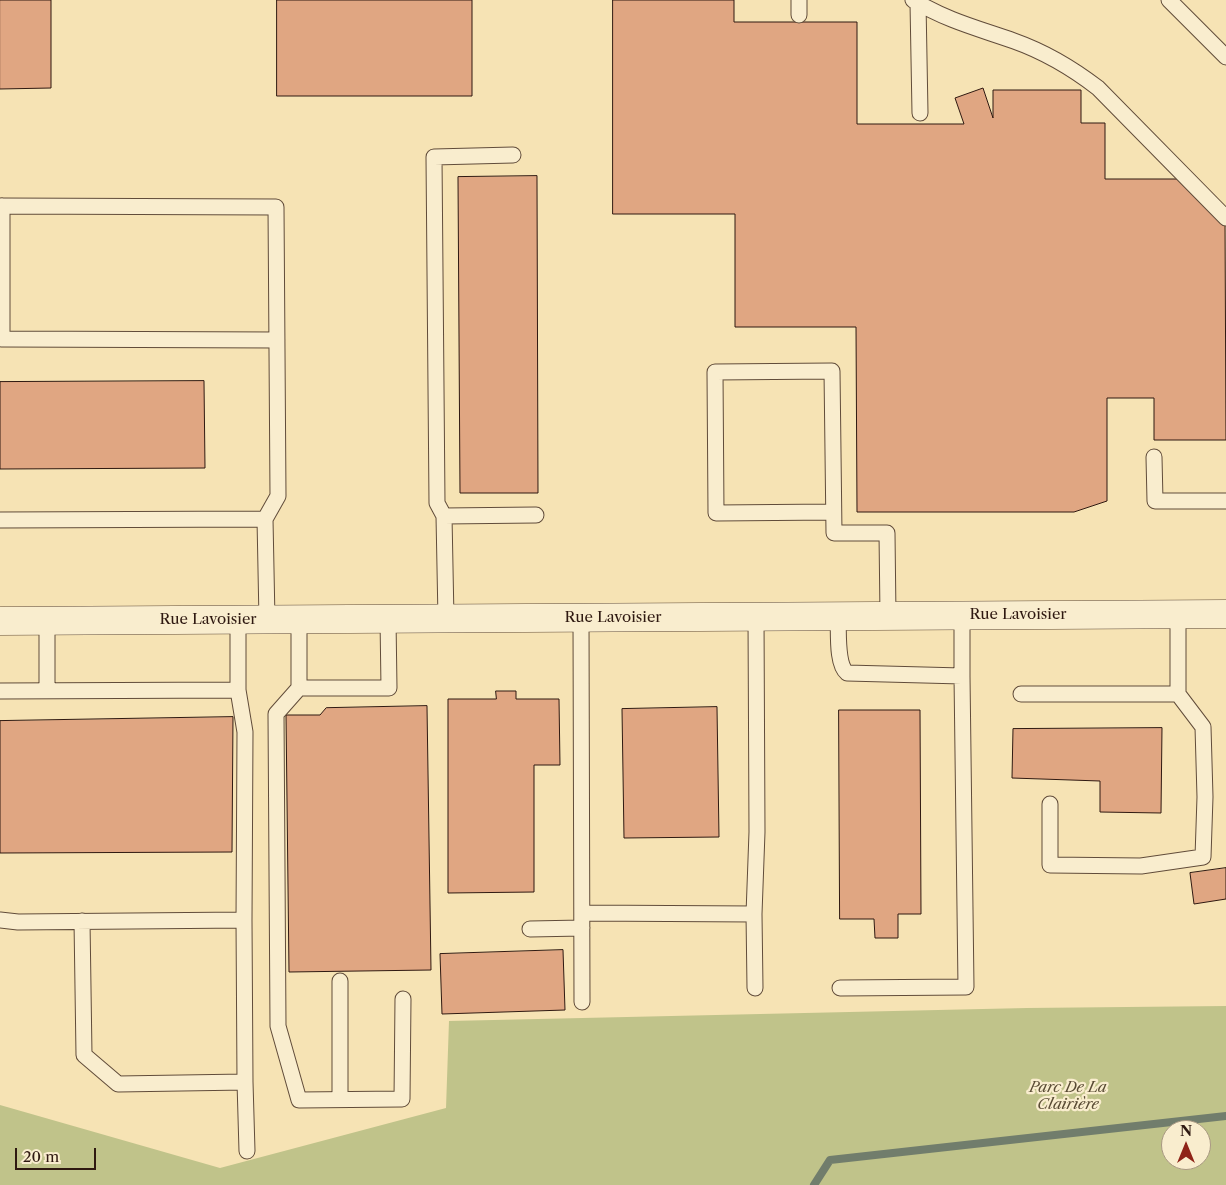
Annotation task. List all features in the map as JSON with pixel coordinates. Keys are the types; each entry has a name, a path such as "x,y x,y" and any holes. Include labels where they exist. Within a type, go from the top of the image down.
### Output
{"street":[{"name":"Rue Lavoisier","path":"0,621 1226,614"}],"lane":[{"path":"1169,0 1226,57"},
{"path":"916,2 920,113"},
{"path":"916,2 944,18 1015,41 1056,60 1079,74 1098,88 1226,218"},
{"path":"446,619 444,516 437,503 434,157 514,156"},
{"path":"267,620 265,518 278,496 277,340 276,207 1,206 2,339 277,340"},
{"path":"833,512 716,513 715,372 832,371 834,533 887,533 888,616"},
{"path":"1154,456 1155,501 1226,501"},
{"path":"444,516 536,515"},
{"path":"0,520 265,518"},
{"path":"1050,804 1050,865 1141,866 1203,857 1205,797 1203,727 1178,694 1178,614"},
{"path":"840,988 966,987 962,615"},
{"path":"838,616 840,661 843,670 847,673 962,676"},
{"path":"755,988 754,914 757,832 756,617"},
{"path":"581,618 582,1002"},
{"path":"299,688 389,688 388,619"},
{"path":"238,620 238,690 244,732 245,1082 247,1151"},
{"path":"299,620 299,688 276,714 278,1026 299,1100 402,1099 402,999"},
{"path":"46,621 47,691"},
{"path":"0,691 238,690"},
{"path":"1021,694 1178,694"},
{"path":"530,929 582,921 754,914"},
{"path":"0,920 244,920"},
{"path":"82,921 84,1055 118,1084 245,1082"},
{"path":"340,980 340,1099"}],"green space":[{"name":"Parc De La Clairière","path":"1226,1006 1226,1185 0,1185 0,1105 220,1168 446,1108 449,1021 1027,1008"}],"building":[{"path":"0,0 51,0 51,88 0,89"},
{"path":"277,0 472,0 472,96 277,96"},
{"path":"613,0 734,0 734,22 857,22 857,124 964,124 955,98 983,88 993,118 993,90 1081,90 1081,123 1105,123 1105,179 1179,179 1225,221 1226,440 1154,440 1154,398 1107,398 1107,501 1074,512 857,512 856,327 735,327 735,214 613,214"},
{"path":"537,176 538,493 460,493 458,177"},
{"path":"204,381 205,468 0,469 0,382"},
{"path":"496,691 516,691 516,699 559,699 560,765 534,765 534,892 448,893 448,699 496,699"},
{"path":"427,706 431,970 289,972 286,715 320,715 326,708"},
{"path":"717,707 719,837 624,838 622,709"},
{"path":"839,710 920,710 921,914 898,914 898,938 875,938 874,919 840,919"},
{"path":"233,717 232,852 0,853 0,721"},
{"path":"1162,728 1161,813 1100,812 1100,781 1012,778 1013,729"},
{"path":"1226,868 1226,899 1194,904 1190,873"},
{"path":"563,950 565,1010 442,1014 440,954"}],"waterway":[{"path":"814,1185 830,1160 1226,1116"}]}
